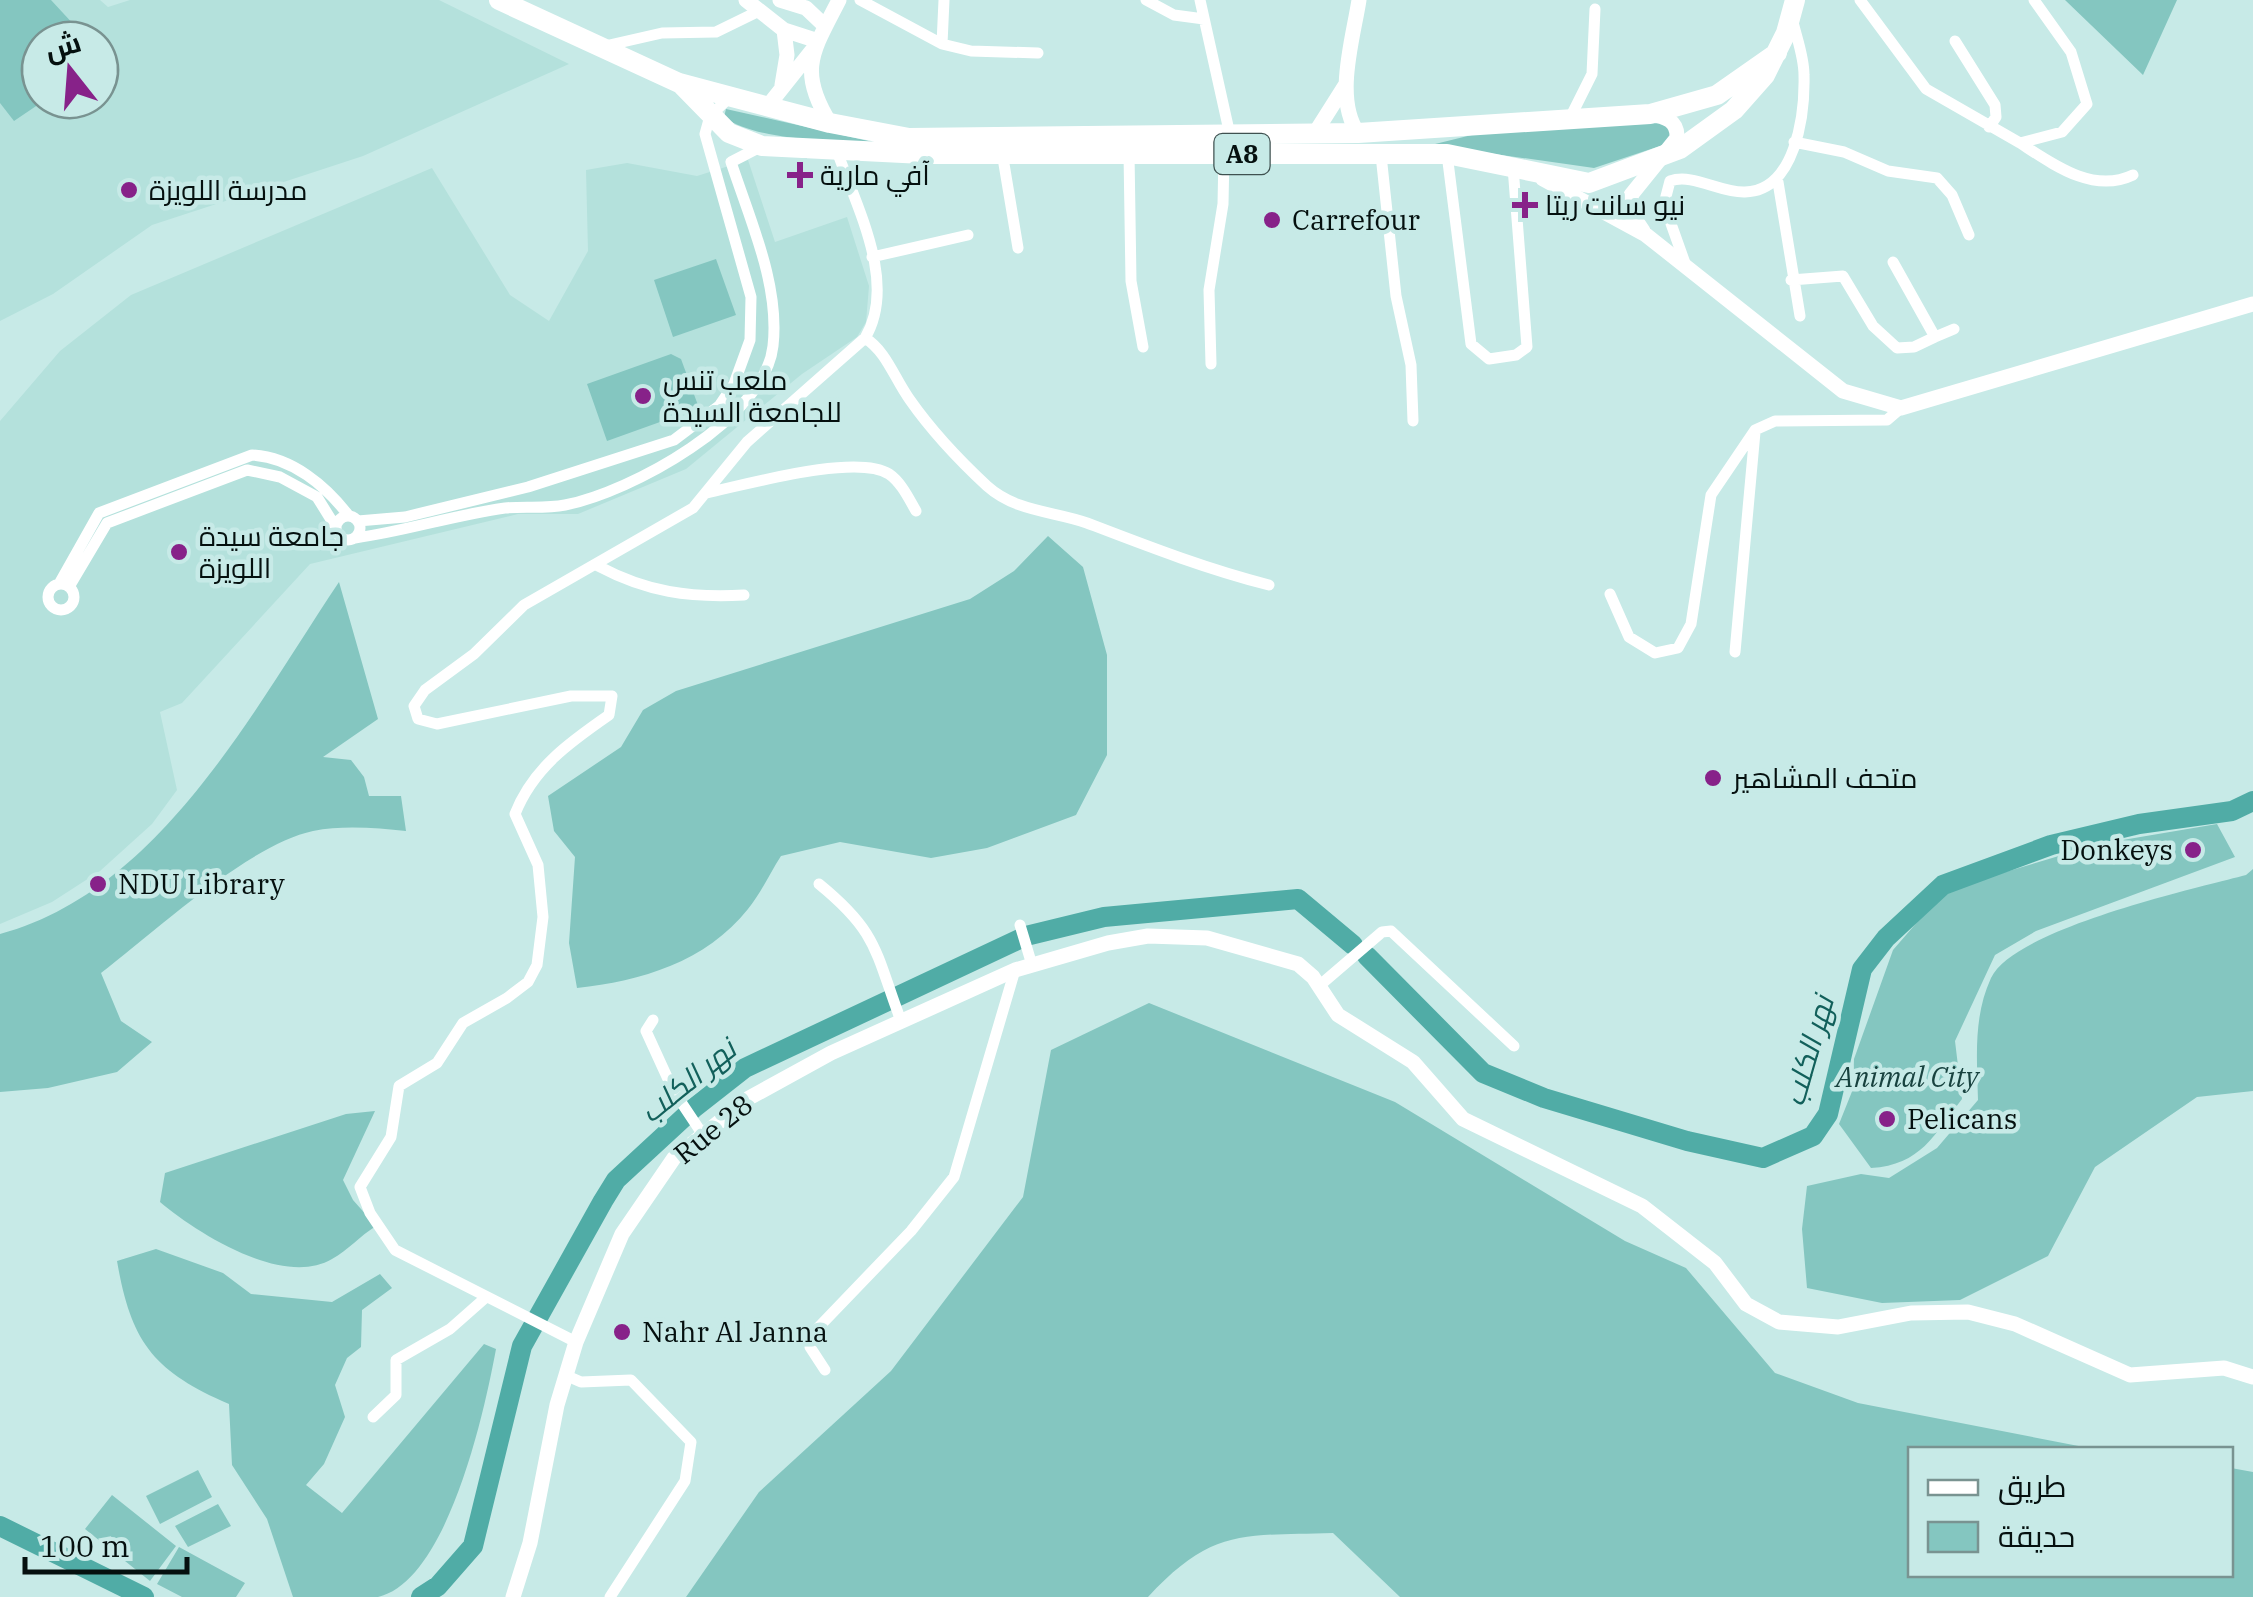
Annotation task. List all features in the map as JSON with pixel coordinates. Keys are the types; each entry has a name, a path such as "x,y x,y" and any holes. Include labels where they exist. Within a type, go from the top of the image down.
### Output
{"highway":[{"name":"A8","path":"499,0 679,83 830,124 909,138 1227,144 1381,155 1447,154 1589,182 1657,160 1690,144 1734,110 1759,86 1794,9"},
{"name":"A8","path":"679,83 740,140 762,146 838,152 1130,153 1315,133 1358,134 1650,114 1717,96 1777,53"}],"street":[{"path":"746,0 784,30 820,37"},
{"path":"600,47 662,33 716,32 764,15 777,0 800,4 838,0"},
{"path":"767,107 820,37 838,0"},
{"path":"860,0 942,44 971,51 1038,53"},
{"path":"942,44 944,0"},
{"path":"1146,0 1174,15 1204,19"},
{"path":"1200,0 1227,144 1223,204 1209,290 1211,364"},
{"path":"1358,134 1348,116 1348,80 1359,0"},
{"path":"1860,0 1919,82 1989,127 2095,182 2117,182 2132,175"},
{"path":"2020,143 2062,132 2087,104 2064,38 2034,0"},
{"path":"800,4 820,37 809,82 830,124"},
{"path":"1570,118 1592,74 1595,9"},
{"path":"1794,9 1804,79 1794,142 1778,182 1791,280 1800,316"},
{"path":"782,88 787,56 784,30"},
{"path":"1955,41 1995,105 1996,117 1989,127"},
{"path":"1315,133 1348,80"},
{"path":"336,526 340,518 405,517 528,487 674,440 719,406 734,384 748,346 752,296 707,154 705,134 710,116 730,97"},
{"path":"1646,234 1633,216 1630,195 1673,146 1677,132 1668,118 1650,114"},
{"path":"1794,142 1844,152 1888,170 1937,178 1952,195 1969,235"},
{"path":"707,154 731,162 762,146"},
{"path":"569,1339 484,1299 395,1250 361,1199 360,1186 391,1137 399,1086 437,1063 463,1023 508,998 528,982 537,965 543,916 538,865 515,814 538,773 576,736 609,715 614,706 612,696 570,696 436,724 418,719 414,706 425,690 474,654 515,612 692,508 747,442 865,338 875,311 872,256 838,152"},
{"path":"1002,152 1018,248"},
{"path":"1130,153 1130,281 1143,347"},
{"path":"1447,154 1471,344 1488,359 1516,355 1527,347 1520,168 1646,234 1843,391 1901,408"},
{"path":"1381,155 1396,296 1411,364 1413,420"},
{"path":"356,538 360,530 353,518 318,482 268,456 252,455 100,513 64,586 108,523 247,470 280,477 317,497 342,539 356,538 504,508 565,505 592,497 706,438 751,400 771,359 773,304 731,162"},
{"path":"1685,263 1664,204 1670,181 1686,179 1741,192 1770,188 1778,182"},
{"path":"872,256 968,235"},
{"path":"1893,262 1935,336"},
{"path":"1791,280 1844,276 1874,326 1898,348 1954,329"},
{"path":"1610,594 1628,637 1655,653 1678,648 1691,624 1711,494 1755,430 1775,421 1887,420 1901,408 2253,304"},
{"path":"865,338 878,347 932,427 990,489 1020,506 1084,522 1121,539 1269,586"},
{"path":"748,346 754,357 771,359"},
{"path":"1736,652 1755,430"},
{"path":"706,492 818,472 870,468 893,477 916,511"},
{"path":"598,566 627,582 682,597 744,594"},
{"path":"819,884 856,914 869,932 902,1021"},
{"path":"1020,925 1031,963"},
{"path":"1319,986 1382,932 1391,932 1514,1046"},
{"name":"Rue 28","path":"513,1597 530,1544 569,1339 636,1208 698,1128 782,1079 902,1021 1031,963 1108,942 1190,936 1285,959 1306,969 1338,1015 1413,1062 1462,1119 1642,1206 1715,1263 1746,1304 1778,1322 1838,1327 1944,1310 1992,1317 2130,1376 2224,1368 2253,1378"},
{"path":"825,1370 810,1347 814,1332 911,1231 954,1177 1015,970"},
{"path":"654,1020 646,1035 673,1090 698,1128"},
{"path":"373,1417 396,1395 396,1360 450,1329 484,1299"},
{"path":"565,1376 582,1382 631,1380 691,1442 685,1481 610,1597"}],"shaded area":[{"name":"مدرسة اللويزة","path":"0,0 100,0 108,7 130,0 439,0 569,64 363,156 152,225 53,294 0,321"},
{"name":"جامعة سيدة اللويزة","path":"748,160 775,242 847,217 869,286 866,322 857,337 802,374 686,469 578,514 518,514 310,564 182,703 160,712 177,790 152,824 100,871 52,902 0,924 0,421 60,351 131,295 432,168 510,295 549,321 588,251 586,170 627,163 697,176"}],"green space":[{"path":"0,0 51,0 70,20 20,20 20,117 14,121 0,103"},
{"path":"2065,0 2177,0 2143,75"},
{"path":"726,109 873,142 796,138 755,131 724,117"},
{"path":"1665,123 1672,134 1666,144 1594,168 1431,145 1492,130"},
{"path":"716,259 736,315 673,337 654,280"},
{"name":"ملعب تنس للجامعة السيدة","path":"671,354 681,359 699,408 607,441 587,384"},
{"path":"1048,536 1083,567 1107,655 1107,755 1076,815 987,848 931,858 840,842 781,856 748,909 713,943 648,974 577,988 569,943 575,857 554,831 548,796 621,747 643,710 676,691 970,599 1014,571"},
{"path":"339,582 378,719 323,757 351,760 364,777 369,796 401,796 406,831 313,831 288,839 232,871 101,973 121,1021 152,1042 117,1072 48,1088 0,1092 0,934 57,912 108,879 155,837 236,738"},
{"name":"Animal City","path":"2217,824 2235,857 2036,931 1995,955 1955,1041 1962,1099 1925,1146 1902,1161 1871,1168 1839,1124 1853,1089 1854,1059 1893,950 1945,890 2099,844"},
{"path":"2253,869 2253,1091 2197,1097 2095,1167 2048,1256 1960,1300 1882,1303 1807,1288 1802,1229 1807,1186 1861,1174 1889,1178 1937,1148 1978,1100 1977,1038 1981,1008 1991,978 2006,960 2033,943 2107,913 2246,875"},
{"path":"1149,1003 1395,1102 1625,1241 1686,1268 1775,1373 1858,1403 2084,1447 1908,1447 1908,1577 2233,1577 2233,1468 2253,1472 2253,1597 1400,1597 1333,1533 1232,1540 1192,1558 1148,1597 686,1597 759,1492 891,1371 1023,1197 1051,1050"},
{"path":"375,1111 343,1180 353,1200 376,1226 332,1259 312,1266 290,1267 266,1262 218,1241 160,1202 165,1173 346,1114"},
{"path":"156,1249 223,1273 251,1294 332,1302 380,1274 392,1288 362,1310 361,1347 347,1358 335,1385 345,1417 324,1464 306,1485 342,1513 484,1344 496,1349 483,1411 459,1490 424,1560 403,1584 378,1597 293,1597 267,1519 232,1465 229,1404 164,1366 139,1333 130,1313 117,1261"},
{"path":"198,1470 212,1497 160,1524 146,1496"},
{"path":"112,1495 176,1546 150,1581 85,1529"},
{"path":"218,1504 231,1526 188,1547 175,1526"},
{"path":"179,1547 245,1583 236,1597 182,1597 157,1584"}],"waterway":[{"name":"نهر الكلب","path":"1367,956 1483,1073 1544,1098 1687,1141 1763,1158 1813,1136 1828,1114 1862,969 1886,938 1943,885 2051,845 2139,824 2232,811 2253,801"},
{"name":"نهر الكلب","path":"421,1597 438,1586 473,1546 522,1346 603,1201 616,1180 694,1108 745,1068 1026,936 1104,917 1298,899 1353,945"},
{"name":"نهر الكلب","path":"0,1526 144,1597"}],"place":[{"name":"آفي مارية","path":"800,175"},
{"name":"مدرسة اللويزة","path":"129,190"},
{"name":"نيو سانت ريتا","path":"1525,205"},
{"name":"Carrefour","path":"1272,220"},
{"name":"ملعب تنس للجامعة السيدة","path":"643,396"},
{"name":"جامعة سيدة اللويزة","path":"179,552"},
{"name":"متحف المشاهير","path":"1713,778"},
{"name":"Donkeys","path":"2193,850"},
{"name":"NDU Library","path":"98,884"},
{"name":"Pelicans","path":"1887,1119"},
{"name":"Nahr Al Janna","path":"622,1332"}]}
